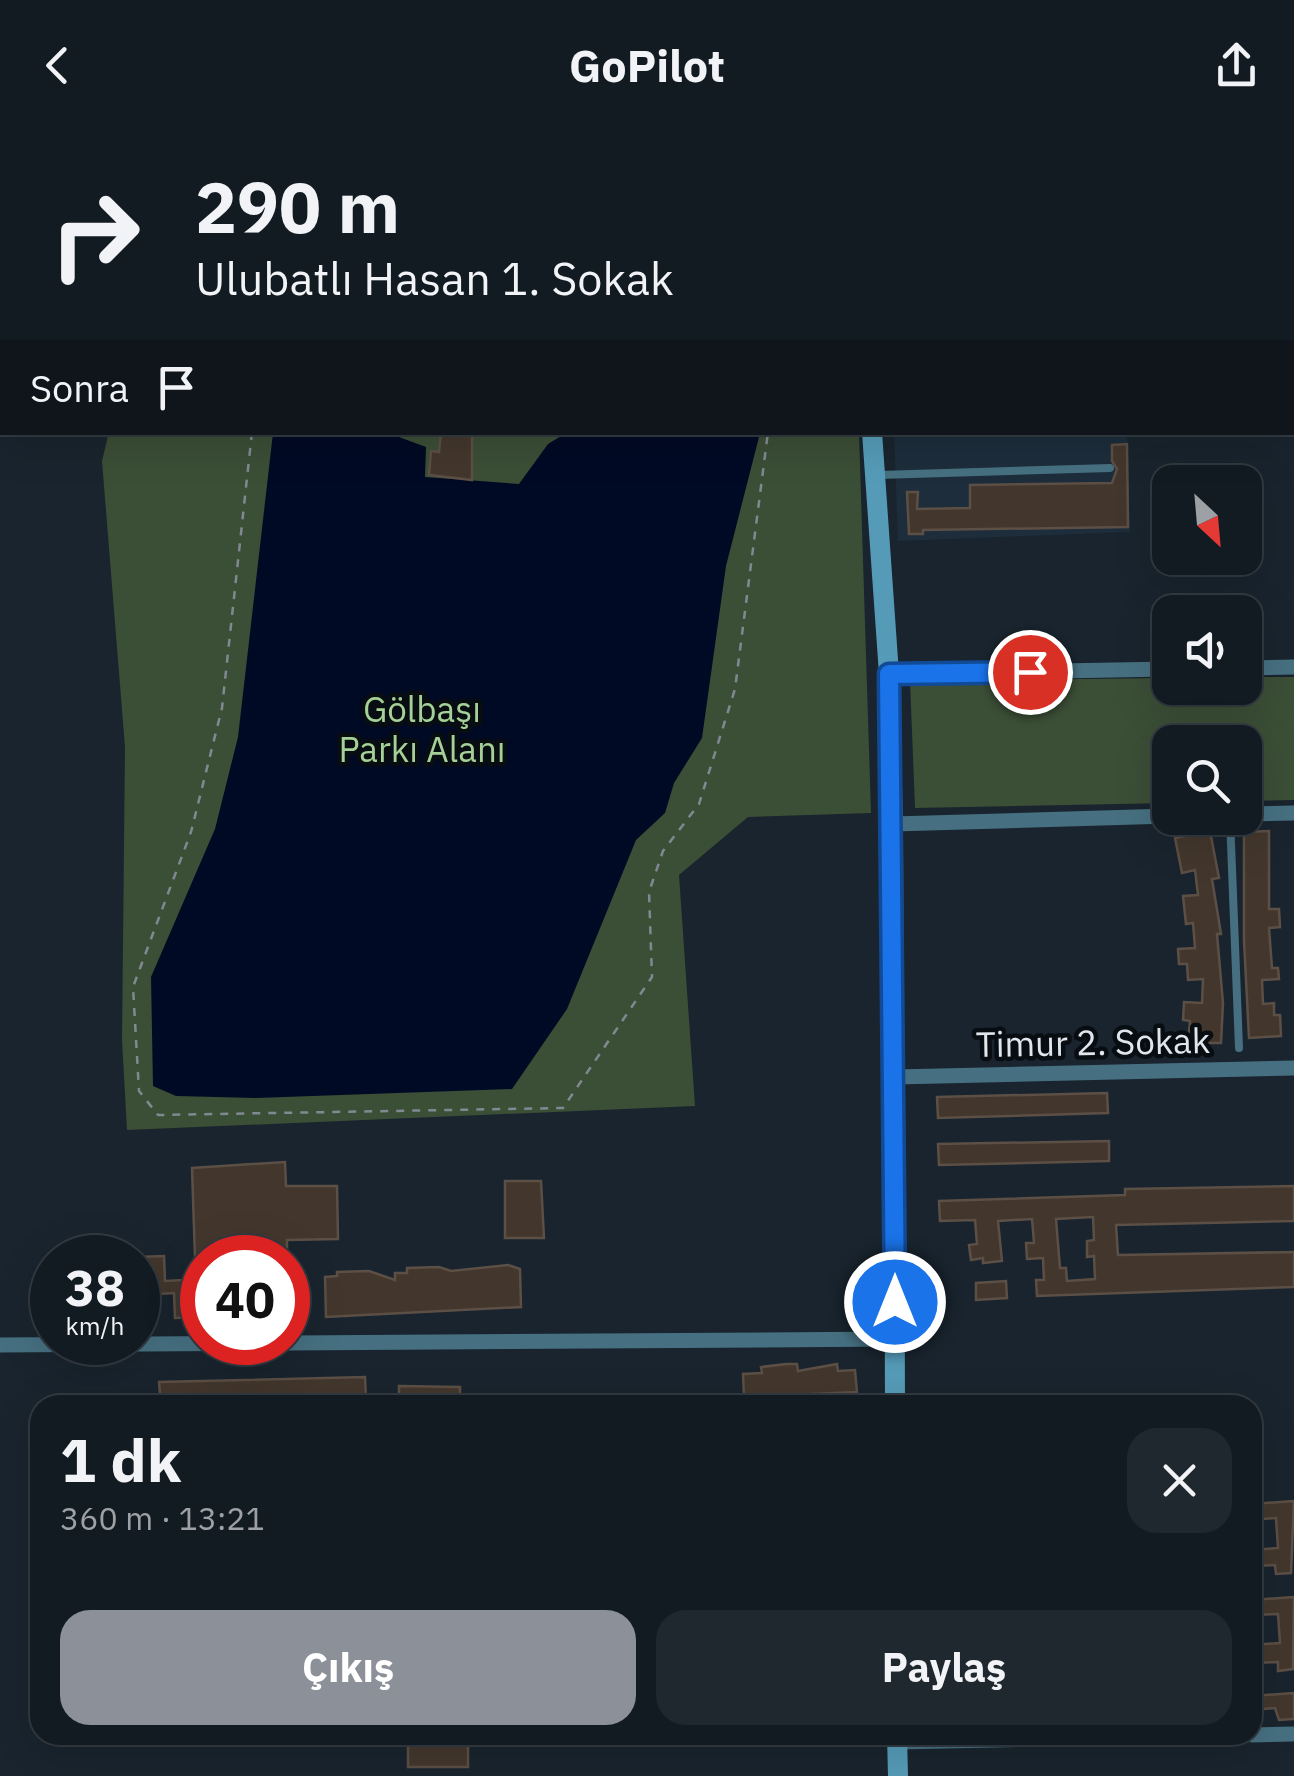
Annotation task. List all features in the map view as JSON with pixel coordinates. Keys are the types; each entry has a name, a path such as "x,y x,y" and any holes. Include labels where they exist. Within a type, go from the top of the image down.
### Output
{"street":[{"path":"872,435 889,674 893,824 895,1395"},
{"path":"1262,668 1294,667"},
{"path":"889,674 1152,669"},
{"path":"1262,814 1294,813"},
{"path":"893,824 1152,817"},
{"name":"Timur 2. Sokak","path":"894,1077 1294,1068"},
{"path":"0,1345 895,1339"},
{"path":"1262,1735 1294,1734"},
{"path":"897,1745 898,1776"}],"lane":[{"path":"875,475 1110,468"},
{"path":"1231,835 1239,1048"}],"path":[{"path":"252,435 222,708 191,832 133,987 138,1090 158,1114 563,1108 652,977 650,892 663,851 700,804 735,689 768,435"}],"shaded area":[{"name":"Gölbaşı Parkı Alanı","path":"273,435 393,435 426,447 425,477 519,484 548,444 563,435 759,435 726,566 702,738 674,783 665,813 636,840 567,1009 512,1089 256,1098 176,1096 153,1086 151,977 215,829 238,737"},
{"path":"894,435 1127,435 1130,532 898,541"}],"green space":[{"name":"Gölbaşı Parkı Alanı","path":"108,435 859,435 871,813 748,817 679,875 695,1106 127,1130 122,1040 125,747 102,461"},
{"path":"1262,677 1294,677 1294,800 1262,801 1262,725 1152,725 1152,803 915,808 910,681 1152,678 1152,705 1262,705"}],"building":[{"path":"441,435 472,435 472,480 429,475 431,451 439,452"},
{"path":"1127,444 1128,527 923,530 923,534 909,534 907,492 918,492 917,509 970,508 970,485 1112,483 1117,469 1112,461 1112,445"},
{"path":"1262,831 1269,831 1269,909 1279,909 1280,927 1269,928 1272,968 1278,968 1279,979 1262,980 1263,1004 1274,1003 1274,1015 1280,1015 1281,1036 1249,1038 1244,835 1262,835"},
{"path":"1211,835 1219,878 1212,879 1221,934 1217,934 1223,1003 1221,1043 1208,1043 1208,1034 1189,1033 1190,1021 1183,1020 1184,1002 1202,1003 1203,979 1188,980 1187,964 1179,964 1178,949 1195,948 1193,923 1186,924 1183,896 1198,895 1195,870 1182,873 1175,838"},
{"path":"1107,1093 1108,1113 938,1118 937,1097"},
{"path":"1109,1141 1109,1161 939,1165 938,1144"},
{"path":"285,1162 286,1186 337,1186 338,1239 310,1240 310,1235 194,1235 192,1168"},
{"path":"505,1181 541,1181 544,1238 505,1238"},
{"path":"1294,1186 1294,1221 1116,1225 1118,1255 1294,1252 1294,1287 1037,1296 1036,1280 1044,1280 1043,1258 1027,1259 1026,1243 1034,1243 1032,1219 998,1221 1002,1261 983,1263 983,1258 971,1260 969,1245 977,1244 975,1220 940,1221 939,1201 1125,1195 1125,1189","holes":["1093,1217 1094,1240 1087,1241 1087,1257 1094,1256 1095,1279 1067,1281 1066,1268 1060,1268 1056,1219"]},
{"path":"160,1256 164,1256 165,1281 180,1280 180,1318 175,1318 174,1293 160,1294"},
{"path":"508,1265 520,1269 521,1307 326,1317 325,1277 337,1276 337,1272 369,1271 395,1280 395,1273 407,1273 407,1268 439,1267 451,1271"},
{"path":"1006,1281 1007,1298 976,1300 976,1283"},
{"path":"797,1364 798,1371 837,1364 838,1371 855,1370 857,1392 744,1395 743,1374 762,1373 761,1367"},
{"path":"365,1377 366,1395 160,1395 159,1382"},
{"path":"399,1386 460,1387 460,1395 399,1395"},
{"path":"1294,1501 1291,1573 1276,1574 1275,1565 1262,1566 1262,1549 1278,1548 1276,1518 1262,1519 1262,1503"},
{"path":"1294,1597 1293,1669 1278,1671 1278,1662 1262,1663 1262,1644 1280,1643 1278,1614 1262,1615 1262,1599"},
{"path":"1294,1693 1294,1719 1279,1720 1275,1708 1262,1709 1262,1695"},
{"path":"408,1745 468,1745 468,1767 408,1767"}],"route":[{"path":"895,1302 889,674 1030,672"}]}
